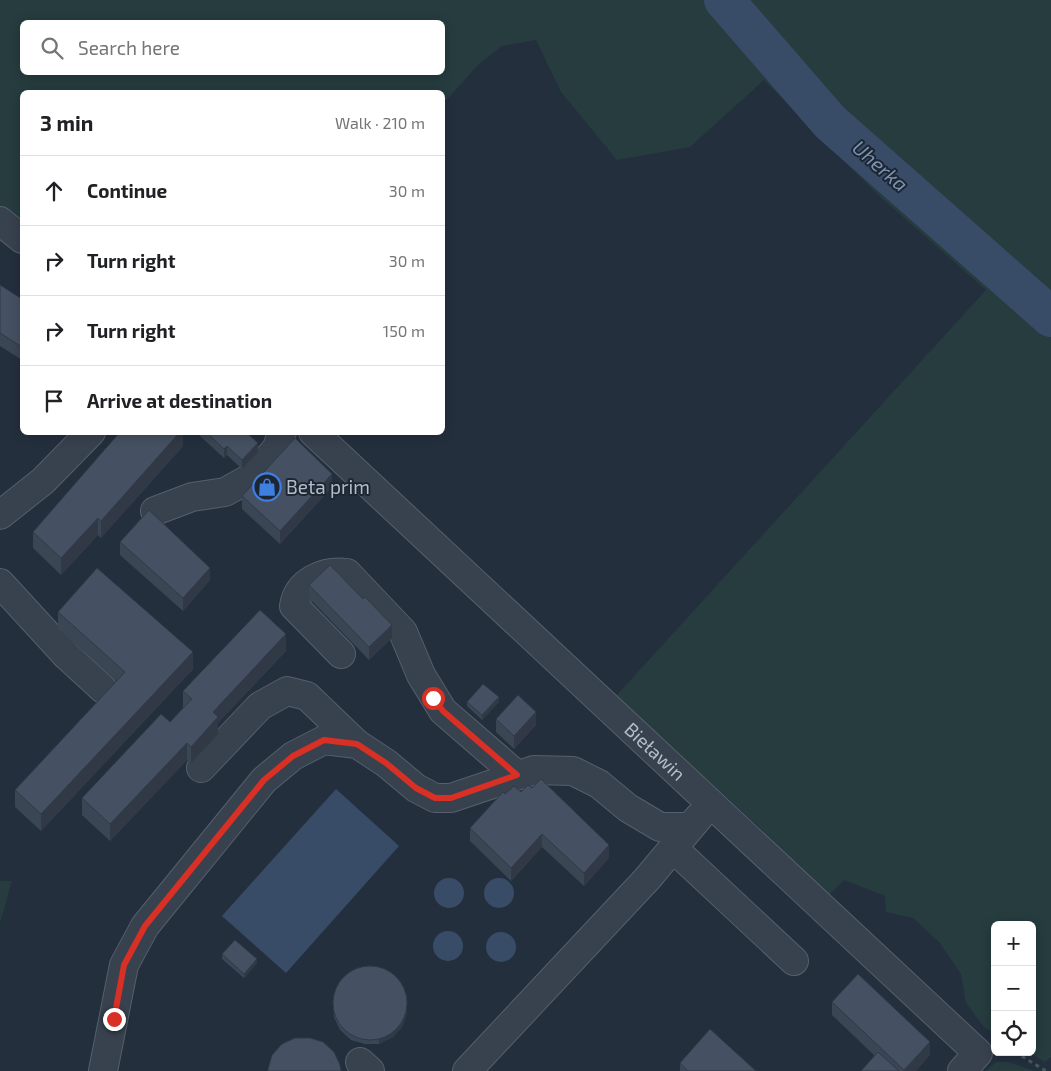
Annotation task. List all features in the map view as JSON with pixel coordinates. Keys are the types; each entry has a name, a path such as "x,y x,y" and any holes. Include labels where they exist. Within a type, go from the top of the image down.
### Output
{"street":[{"path":"0,221 20,237"},
{"path":"0,515 43,481 88,435"},
{"path":"155,511 192,497 225,492 252,477 277,448 281,435"},
{"name":"Bieławin","path":"317,435 712,802 978,1054 962,1071"},
{"path":"341,654 294,606 295,599 316,576 334,571 347,573 403,632 421,675 433,698 443,711 517,775"},
{"path":"0,583 67,656 103,689"},
{"path":"201,768 260,706 287,691 307,696 357,744 386,763 416,788 435,798 451,798 534,770 572,771 599,784 628,808 660,827 690,827"},
{"path":"103,1071 124,965 145,926 264,780 293,756 324,740 357,744"},
{"path":"467,1071 647,879 712,802"},
{"path":"673,848 794,961"}],"path":[{"path":"1022,1056 1046,1071"}],"green space":[{"path":"0,0 1051,0 1051,1057 1045,1062 1035,1056 1036,921 991,921 991,1031 984,1027 966,1003 961,974 939,942 913,918 886,912 885,896 844,880 828,896 762,830 616,696 986,290 877,194 764,80 690,147 617,160 561,92 536,40 502,46 478,65 445,102 445,90 20,90 20,228 0,209"},
{"path":"0,881 12,881 0,923"},
{"path":"996,1062 1008,1062 1034,1071 986,1071"}],"water":[{"path":"336,789 399,846 286,973 222,916"},
{"path":"449,878 460,882 464,893 460,904 449,908 438,904 434,893 438,882"},
{"path":"499,878 505,879 513,887 513,899 505,907 499,908 493,907 485,899 484,893 485,887 493,879"},
{"path":"448,931 459,935 463,946 459,957 448,961 437,957 433,946 437,935"},
{"path":"501,932 507,933 515,941 515,953 507,961 501,962 495,961 487,953 486,947 487,941 495,933"}],"building":[{"path":"0,285 20,298 20,346 0,333"},
{"path":"117,435 177,435 101,521 98,518 61,558 33,532"},
{"path":"209,435 249,435 258,443 242,460 227,446 224,449"},
{"path":"295,438 332,474 280,531 242,496"},
{"path":"149,510 210,568 183,598 120,542"},
{"path":"330,565 392,625 369,647 309,585"},
{"path":"97,568 193,652 41,814 15,790 125,672 58,612"},
{"path":"260,610 286,634 213,712 218,717 191,747 187,743 110,824 82,798 161,714 170,722 192,699 183,691"},
{"path":"483,684 499,697 482,715 467,702"},
{"path":"518,695 536,712 514,736 496,719"},
{"path":"541,779 609,845 584,873 542,834 511,868 470,828 503,792 505,794 514,786 521,792 528,785 532,788"},
{"path":"235,940 257,959 244,974 222,954"},
{"path":"370,966 384,969 396,977 404,989 407,1003 404,1017 396,1029 384,1037 370,1040 356,1037 344,1029 336,1017 333,1003 336,989 344,977 356,969"},
{"path":"858,974 930,1042 904,1070 832,1002"},
{"path":"710,1029 756,1071 688,1071 680,1063"},
{"path":"295,1038 310,1038 323,1042 334,1052 341,1071 268,1071 272,1055 282,1044"},
{"path":"878,1052 899,1071 861,1071"}],"waterway":[{"name":"Uherka","path":"724,0 830,122 1051,317"}],"place":[{"name":"Beta prim","path":"267,487"}],"route":[{"path":"114,1019 124,965 145,926 264,780 293,756 324,740 357,744 386,763 416,788 435,798 451,798 517,775 443,711 433,698"}]}
